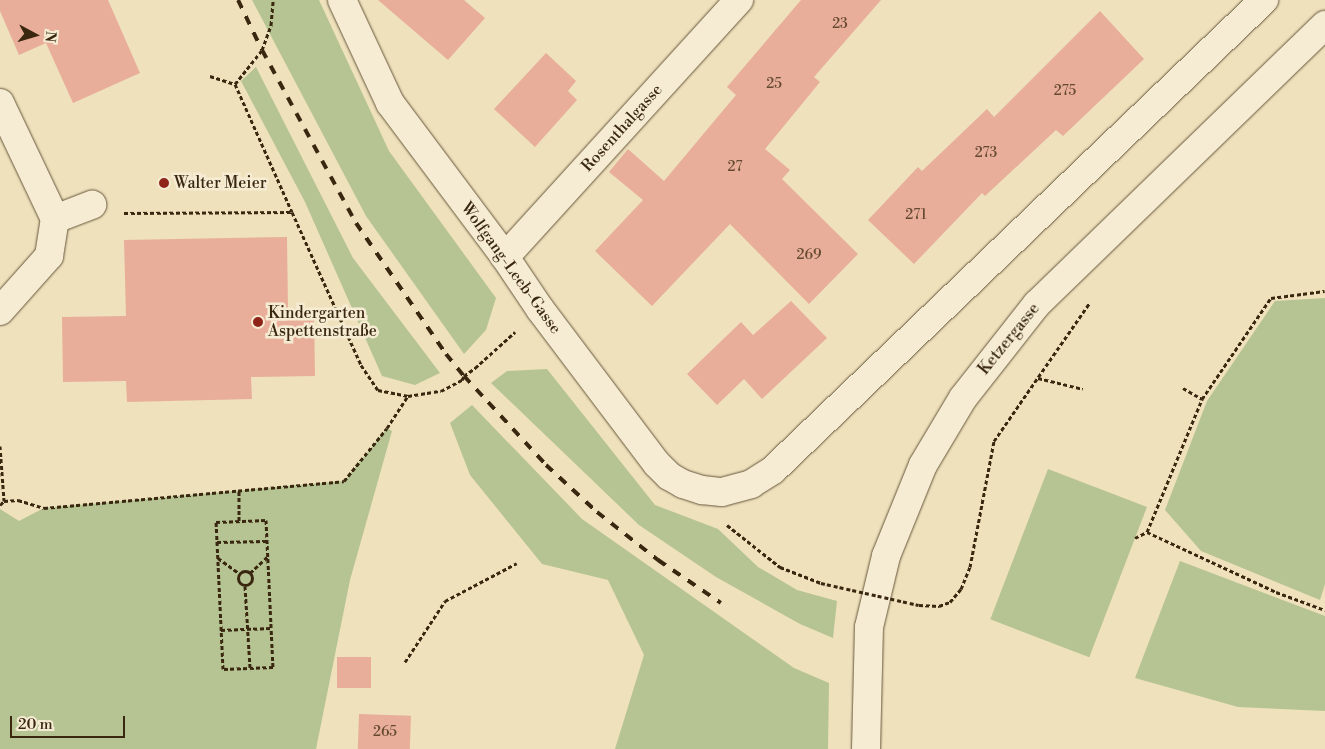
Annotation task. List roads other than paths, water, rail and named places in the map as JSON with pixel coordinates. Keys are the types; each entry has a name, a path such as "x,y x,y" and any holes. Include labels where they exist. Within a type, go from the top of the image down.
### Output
{"street":[{"name":"Wolfgang-Leeb-Gasse","path":"342,0 390,103 504,257 540,309 657,464 669,476 683,484 702,490 722,492 751,484 773,470 1264,0"},
{"name":"Rosenthalgasse","path":"504,257 739,0"},
{"name":"Ketzergasse","path":"866,749 869,627 886,556 923,465 963,398 1037,304 1325,24"},
{"path":"0,103 55,219 49,256 0,311"},
{"path":"55,219 92,205"}],"railway":[{"path":"238,0 262,50 356,223 446,354 546,465 597,512 658,560 721,603"}],"place":[{"name":"Walter Meier","path":"164,183"},
{"name":"Kindergarten Aspettenstraße","path":"258,322"}]}
